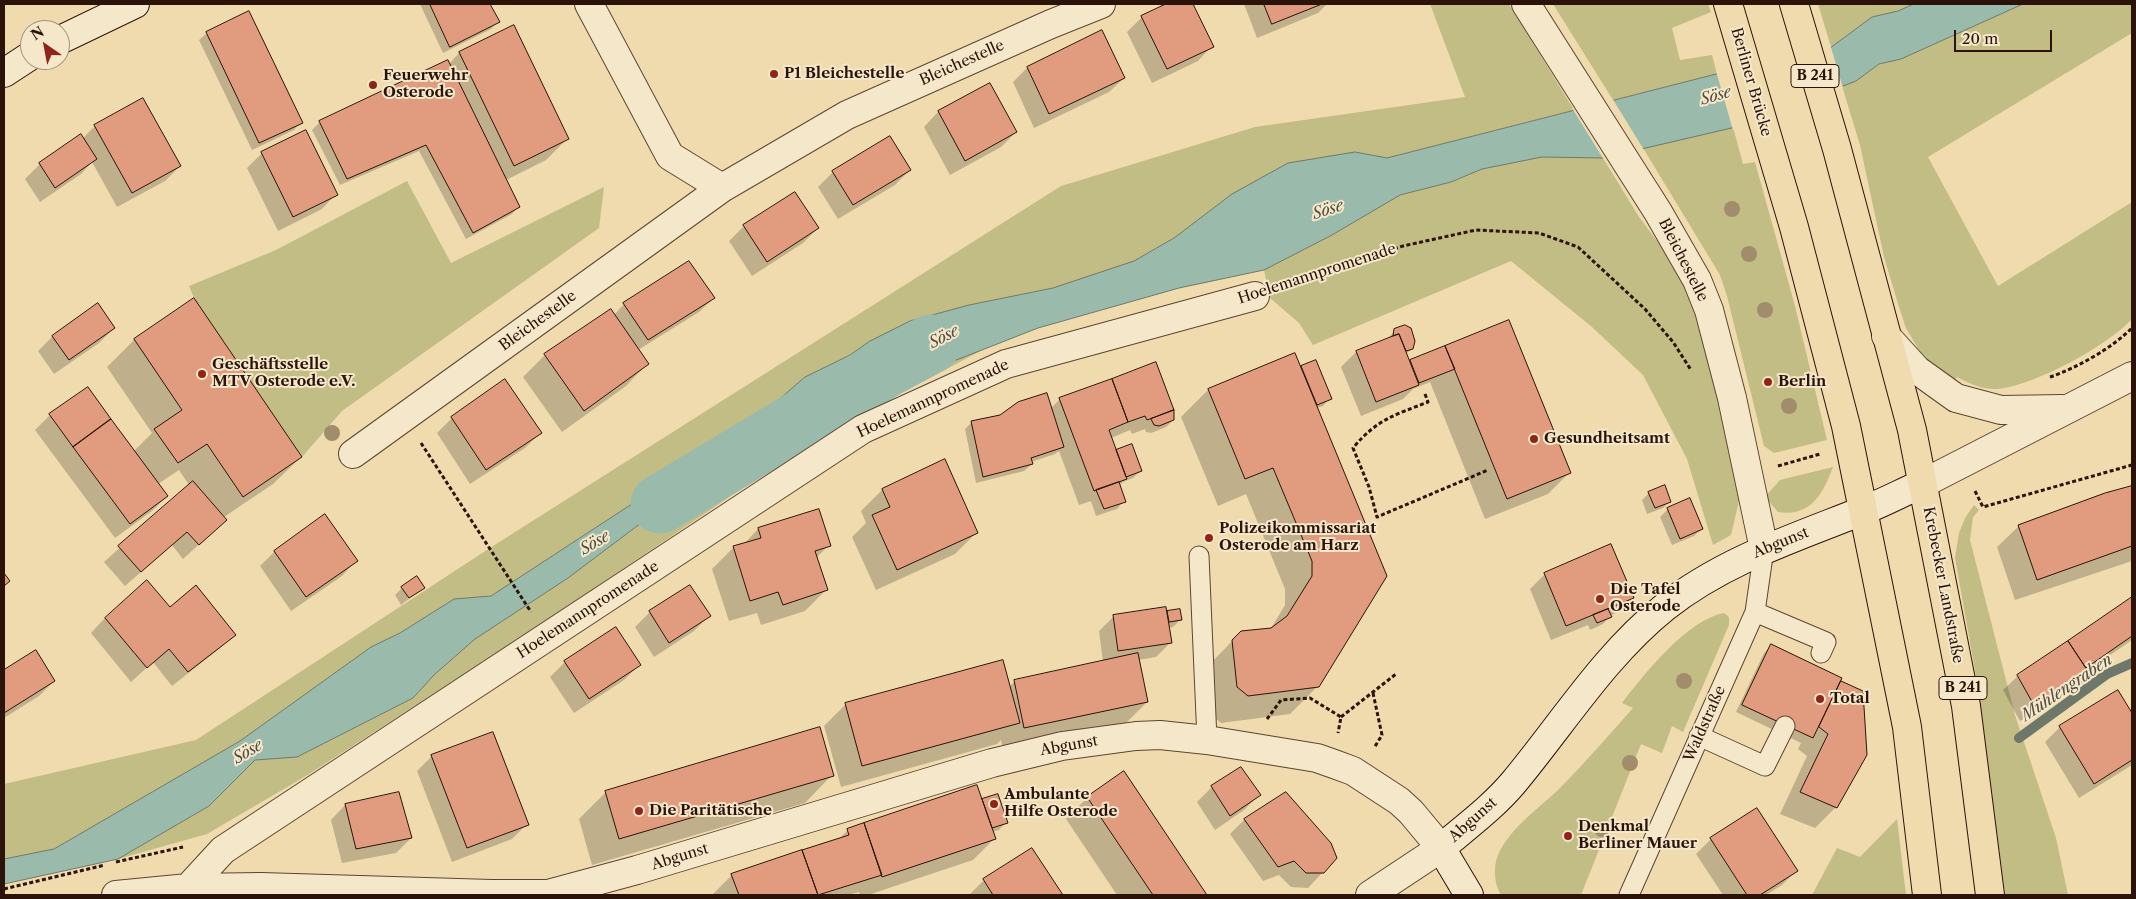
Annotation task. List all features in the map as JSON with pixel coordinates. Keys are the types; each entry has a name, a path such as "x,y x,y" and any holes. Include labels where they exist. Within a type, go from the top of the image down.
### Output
{"main road":[{"name":"Berliner Brücke","path":"1728,4 1774,159 1843,417 1864,510"},
{"name":"B 241","path":"1794,4 1837,149 1912,430 1924,483"},
{"name":"Krebecker Landstraße","path":"1924,483 1966,706 1990,895"},
{"path":"1864,510 1907,727 1927,895"}],"street":[{"path":"70,35 136,4"},
{"path":"590,4 670,156 722,188"},
{"name":"Bleichestelle","path":"353,454 722,188 847,115 1051,24 1101,4"},
{"name":"Bleichestelle","path":"1526,4 1658,212 1697,280 1709,310 1732,398 1764,549"},
{"path":"4,73 20,63"},
{"name":"Hoelemannpromenade","path":"188,888 223,850 863,429 1006,364 1255,296"},
{"path":"1886,336 1917,370 1956,398 2001,410 2068,410"},
{"name":"Abgunst","path":"188,888 261,887 548,894 637,870 885,794 1035,752 1136,736 1160,735 1248,746 1316,758 1346,769 1399,801 1412,812 1441,848 1492,805 1514,782 1587,690 1644,626 1690,589 1764,549 1864,510 1924,483 2131,378"},
{"path":"1370,895 1441,848 1469,895"},
{"path":"116,895 188,888"}],"lane":[{"name":"Waldstraße","path":"1629,895 1755,612 1764,549"},
{"path":"1198,556 1207,740"},
{"path":"1755,612 1826,642 1821,653"},
{"path":"1699,736 1765,766 1785,726"}],"path":[{"name":"Hoelemannpromenade","path":"1255,296 1404,246 1476,230 1539,233 1578,247 1645,309 1673,342 1694,373"},
{"path":"1425,394 1428,402 1383,420 1364,436 1354,448 1369,487 1377,517 1488,470"},
{"path":"404,418 534,618"},
{"path":"1962,464 1983,507 2132,465"},
{"path":"1346,769 1339,721 1396,674"},
{"path":"1346,769 1382,735 1373,692"},
{"path":"1248,746 1281,700 1310,698 1342,717"}],"shaded area":[{"path":"1430,4 1509,4 1574,110 1387,158 1355,152 1174,238 1134,261 1053,288 969,305 870,341 850,355 805,377 739,434 491,596 454,599 400,633 371,647 240,741 54,849 4,859 4,784 196,740 493,546 1061,186 1255,127 1465,97"},
{"path":"1553,4 1708,4 1711,12 1672,28 1680,60 1712,55 1717,74 1613,100"},
{"path":"1818,4 1914,4 1898,11 1872,17 1831,47"},
{"path":"2023,4 2132,4 2132,33 1928,157 1998,286 2132,202 2132,319 2121,330 2088,352 2030,381 1991,389 1976,386 1957,377 1950,387 1931,371 1906,328 1884,257 1860,145 1842,86 1856,81 1879,64 1901,59"},
{"path":"1733,127 1743,164 1755,162 1795,306 1827,440 1774,453 1764,446 1727,296 1720,275 1643,148"},
{"path":"1542,157 1603,158 1639,217 1679,270 1696,311 1743,499 1739,501 1731,535 1713,545 1687,459 1643,375 1592,327 1511,261 1313,345 1299,323 1270,298 1264,270 1332,235 1400,195 1451,182 1482,169"},
{"path":"407,181 451,263 604,187 599,228 342,411 302,457 194,298 189,286 276,250"},
{"path":"992,345 850,420 796,452 534,629 306,776 207,834 118,859 209,806 255,760 297,757 413,698 434,675 475,639 568,578 649,517 680,499 719,471 747,447 773,437 857,384 875,382 895,384"},
{"path":"1833,467 1825,486 1814,502 1799,511 1789,513 1778,512 1765,497 1780,480"},
{"path":"1974,505 1979,510 1973,517 1970,540 2015,715 2056,838 2068,895 2005,895 1979,693 1955,558 1959,533 1965,518"},
{"path":"1724,613 1729,617 1729,625 1683,732 1672,726 1662,753 1641,744 1581,895 1501,895 1496,881 1495,865 1498,855 1509,836 1568,780 1633,708 1622,703 1642,677 1668,649 1696,626"},
{"path":"1897,819 1906,895 1812,895 1837,848 1860,857"}],"water":[{"path":"1914,4 2023,4 1901,59 1879,64 1856,81 1740,126 1603,158 1542,157 1482,169 1451,182 1400,195 1332,235 1264,270 1179,288 1038,328 895,384 875,382 857,384 773,437 747,447 719,471 680,499 649,517 568,578 475,639 434,675 413,698 297,757 255,760 209,806 118,859 4,884 4,859 54,849 240,741 371,647 400,633 454,599 491,596 739,434 805,377 850,355 870,341 910,321 969,305 1053,288 1134,261 1174,238 1232,194 1288,163 1355,152 1387,158 1728,71 1826,51 1872,17 1898,11"}],"pier":[{"path":"1830,44 1843,88 1733,130 1716,71 1825,48"},
{"path":"1612,98 1644,150 1604,160 1572,108"}],"building":[{"path":"430,4 490,4 500,22 450,47"},
{"path":"1166,4 1193,4 1214,47 1167,69 1141,16"},
{"path":"1264,4 1322,4 1272,24"},
{"path":"249,11 303,123 259,143 206,32"},
{"path":"514,25 569,139 514,166 459,52"},
{"path":"1102,30 1125,78 1049,114 1027,67"},
{"path":"448,60 520,207 473,233 426,145 347,179 319,121"},
{"path":"990,83 1017,132 965,161 938,111"},
{"path":"143,98 181,166 132,193 94,125"},
{"path":"306,130 338,195 293,217 261,152"},
{"path":"81,134 97,159 55,188 39,163"},
{"path":"890,136 911,170 853,205 832,171"},
{"path":"795,192 819,228 767,262 743,225"},
{"path":"689,261 715,298 648,340 623,303"},
{"name":"Geschäftsstelle MTV Osterode e.V.","path":"194,298 302,457 243,497 207,444 178,463 154,429 182,410 134,339"},
{"path":"98,303 115,328 69,360 52,336"},
{"path":"611,309 649,364 584,411 544,354"},
{"path":"1509,320 1571,473 1507,499 1445,346"},
{"path":"1405,325 1411,328 1415,341 1413,349 1406,351 1399,334 1393,336 1394,329"},
{"path":"1399,334 1419,385 1376,402 1356,351"},
{"path":"1445,346 1455,369 1419,383 1410,360"},
{"path":"1295,353 1387,576 1319,687 1248,696 1237,687 1232,640 1241,631 1271,628 1287,616 1312,576 1312,561 1273,468 1245,479 1208,389"},
{"path":"1316,360 1332,399 1317,405 1301,366"},
{"path":"1156,362 1174,410 1147,420 1145,416 1128,422 1112,379"},
{"path":"505,379 542,433 486,470 451,417"},
{"path":"1112,379 1128,422 1109,430 1127,479 1094,491 1059,398"},
{"path":"88,387 111,419 73,447 49,414"},
{"path":"1047,393 1064,447 1031,458 1033,464 983,477 971,421 1000,415 1018,402"},
{"path":"1174,410 1174,420 1159,426 1154,425 1151,419"},
{"path":"111,419 168,496 130,524 73,447"},
{"path":"1132,444 1142,471 1126,477 1116,450"},
{"path":"945,459 978,533 897,570 872,515 890,507 882,489"},
{"path":"193,481 227,520 199,545 187,532 141,572 118,546"},
{"path":"1119,482 1126,502 1104,509 1096,490"},
{"path":"1665,485 1671,502 1655,508 1648,492"},
{"path":"2132,486 2132,546 2037,580 2018,525 2105,493"},
{"path":"1690,498 1703,529 1680,539 1667,508"},
{"path":"819,509 831,546 815,551 828,590 783,605 778,592 750,601 733,546 761,538 758,528"},
{"path":"325,514 358,561 306,597 274,551"},
{"path":"1611,544 1634,598 1566,626 1544,573"},
{"path":"4,573 10,581 4,586"},
{"path":"417,576 425,588 409,598 401,587"},
{"path":"147,580 170,607 196,585 236,635 188,672 169,649 147,668 105,618"},
{"path":"690,585 711,616 669,643 649,611"},
{"path":"2132,597 2132,636 2086,668 2068,641"},
{"path":"1166,607 1172,643 1118,651 1113,615"},
{"path":"1180,609 1182,620 1169,622 1167,611"},
{"path":"1608,609 1612,617 1597,623 1593,615"},
{"path":"616,627 641,665 589,699 564,661"},
{"path":"2068,641 2091,676 2035,707 2017,675"},
{"path":"1771,644 1842,678 1813,738 1742,705"},
{"path":"36,650 55,681 4,713 4,670"},
{"path":"1138,653 1148,702 1024,728 1014,680"},
{"path":"1003,660 1020,723 862,766 845,703"},
{"path":"1841,681 1863,691 1867,755 1837,808 1800,792 1828,734 1819,727"},
{"path":"2118,690 2132,713 2132,760 2094,784 2059,726"},
{"path":"820,727 834,776 619,839 605,791"},
{"path":"493,732 529,825 467,848 431,755"},
{"path":"1241,767 1261,795 1230,816 1211,786"},
{"path":"1124,771 1207,895 1153,895 1087,797"},
{"path":"977,785 996,839 882,877 864,823"},
{"path":"399,792 412,838 356,849 345,804"},
{"path":"1286,792 1331,843 1337,858 1324,873 1306,873 1294,861 1278,867 1244,819"},
{"path":"998,794 1008,823 992,828 982,799"},
{"path":"1757,808 1798,871 1760,895 1747,895 1710,838"},
{"path":"864,823 882,875 818,895 802,850 849,835 847,829"},
{"path":"1032,848 1063,895 993,895 983,879"},
{"path":"802,850 818,895 739,895 731,874"}],"waterway":[{"name":"Söse","path":"660,504 888,367 931,344"},
{"name":"Mühlengraben","path":"2019,738 2107,674 2132,663"}],"place":[{"name":"P1 Bleichestelle","path":"774,74"},
{"name":"Feuerwehr Osterode","path":"373,85"},
{"name":"Geschäftsstelle MTV Osterode e.V.","path":"202,374"},
{"name":"Berlin","path":"1768,382"},
{"name":"Gesundheitsamt","path":"1534,439"},
{"name":"Polizeikommissariat Osterode am Harz","path":"1209,538"},
{"name":"Die Tafel Osterode","path":"1600,599"},
{"name":"Total","path":"1820,699"},
{"name":"Ambulante Hilfe Osterode","path":"994,804"},
{"name":"Die Paritätische","path":"639,811"},
{"name":"Denkmal Berliner Mauer","path":"1568,836"}]}
